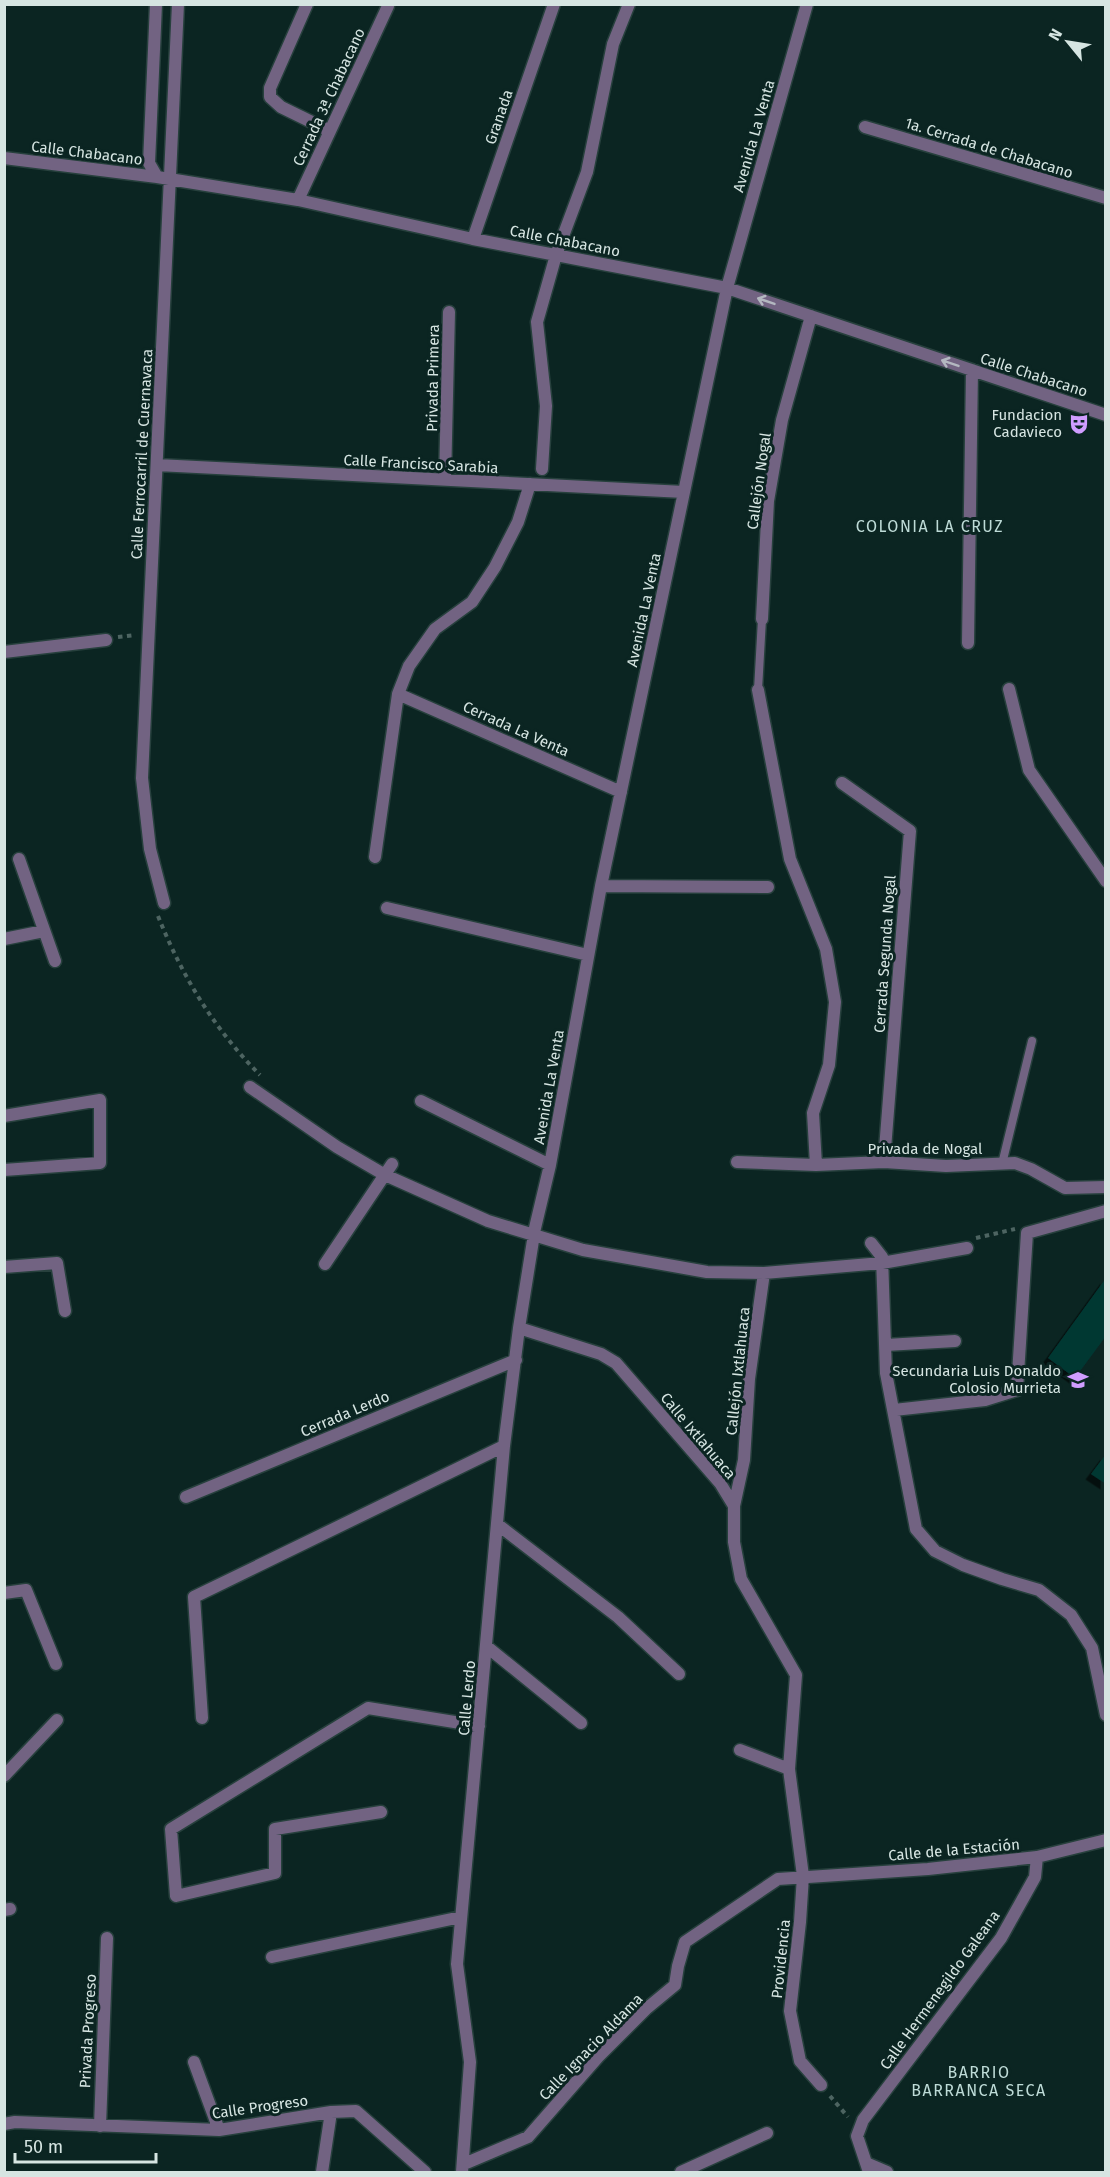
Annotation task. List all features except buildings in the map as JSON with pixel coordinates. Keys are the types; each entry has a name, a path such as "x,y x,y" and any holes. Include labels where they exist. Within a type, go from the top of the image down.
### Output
{"street":[{"path":"156,4 149,162 157,177"},
{"path":"308,4 270,88 270,97 281,107 330,131"},
{"name":"Granada","path":"473,238 554,4"},
{"path":"542,469 546,406 537,322 556,255 587,172 613,44 629,4"},
{"name":"Avenida La Venta","path":"534,1232 550,1165 601,886 727,288 807,4"},
{"name":"Calle Ferrocarril de Cuernavaca","path":"160,906 150,849 142,778 178,5"},
{"name":"Cerrada 3ª Chabacano","path":"298,200 388,6"},
{"name":"1a. Cerrada de Chabacano","path":"865,127 1106,198"},
{"name":"Calle Chabacano","path":"4,158 157,177 298,200 473,238 727,288 1106,415"},
{"name":"Privada Primera","path":"445,480 449,312"},
{"name":"Callejón Nogal","path":"762,619 768,501 782,420 811,316"},
{"path":"968,643 972,370"},
{"name":"Calle Francisco Sarabia","path":"157,465 684,492"},
{"path":"375,857 398,694 409,666 435,629 472,602 495,567 518,522 530,484"},
{"path":"4,652 106,640"},
{"path":"1010,689 1029,770 1106,881"},
{"path":"758,690 790,859 826,949 835,1002 829,1065 813,1113 816,1165"},
{"name":"Cerrada La Venta","path":"398,694 621,792"},
{"name":"Cerrada Segunda Nogal","path":"842,783 910,831 884,1162"},
{"path":"19,859 55,961"},
{"path":"601,886 768,887"},
{"path":"387,909 588,955"},
{"path":"4,939 45,931"},
{"path":"250,1087 337,1148 389,1170 488,1221 534,1232 583,1250 707,1272 764,1274 882,1263 967,1244"},
{"path":"4,1116 100,1100 99,1163 4,1170"},
{"path":"421,1101 550,1165"},
{"name":"Privada de Nogal","path":"737,1162 816,1165 884,1162 946,1166 1023,1165 1065,1188 1106,1187"},
{"path":"325,1263 389,1170"},
{"path":"894,1410 985,1400 1017,1390 1027,1233 1106,1211"},
{"name":"Calle Lerdo","path":"463,2168 470,2062 457,1964 504,1446 534,1232"},
{"path":"871,1243 882,1257 886,1373 916,1528 935,1551 1002,1579 1039,1590 1071,1615 1092,1648 1106,1715"},
{"path":"4,1267 57,1263 65,1311"},
{"name":"Callejón Ixtlahuaca","path":"734,1506 744,1460 749,1379 764,1274"},
{"name":"Calle Ixtlahuaca","path":"519,1328 601,1354 615,1363 720,1483 734,1506"},
{"path":"886,1345 955,1341"},
{"name":"Cerrada Lerdo","path":"186,1497 516,1360"},
{"path":"202,1718 194,1597 504,1446"},
{"path":"734,1506 734,1542 741,1579 796,1675 789,1769 803,1876"},
{"path":"498,1524 618,1617 679,1674"},
{"path":"4,1593 26,1590 56,1665"},
{"path":"486,1646 581,1723"},
{"path":"381,1812 275,1829 275,1873 176,1896 171,1829 368,1708 479,1726"},
{"path":"4,1776 57,1720"},
{"path":"740,1750 789,1769"},
{"name":"Calle de la Estación","path":"803,1876 928,1869 1037,1857 1106,1840"},
{"name":"Calle Hermenegildo Galeana","path":"859,2132 863,2120 1001,1938 1035,1877 1037,1857"},
{"name":"Providencia","path":"803,1876 790,2011 800,2061 821,2085"},
{"name":"Calle Ignacio Aldama","path":"463,2168 528,2137 598,2057 646,2009 675,1985 685,1942 778,1879 803,1876"},
{"path":"272,1957 461,1917"},
{"name":"Privada Progreso","path":"100,2126 107,1938"},
{"path":"194,2062 219,2130"},
{"name":"Calle Progreso","path":"4,2124 15,2122 219,2130 331,2112 356,2111 425,2172"},
{"path":"322,2172 331,2112"},
{"path":"859,2132 868,2168 887,2172"},
{"path":"681,2172 767,2133"}],"lane":[{"name":"Callejón Nogal","path":"758,690 762,619"},
{"path":"1002,1164 1032,1041"}],"path":[{"path":"135,646 136,623"},
{"path":"160,906 167,938 193,990 221,1033 267,1081"},
{"path":"967,1244 1026,1226"},
{"path":"821,2085 859,2132"}],"place":[{"name":"Fundacion Cadavieco","path":"1079,424"},
{"name":"Secundaria Luis Donaldo Colosio Murrieta","path":"1078,1380"}],"district":[{"name":"COLONIA LA CRUZ","path":"930,526"},
{"name":"BARRIO BARRANCA SECA","path":"979,2081"}]}
